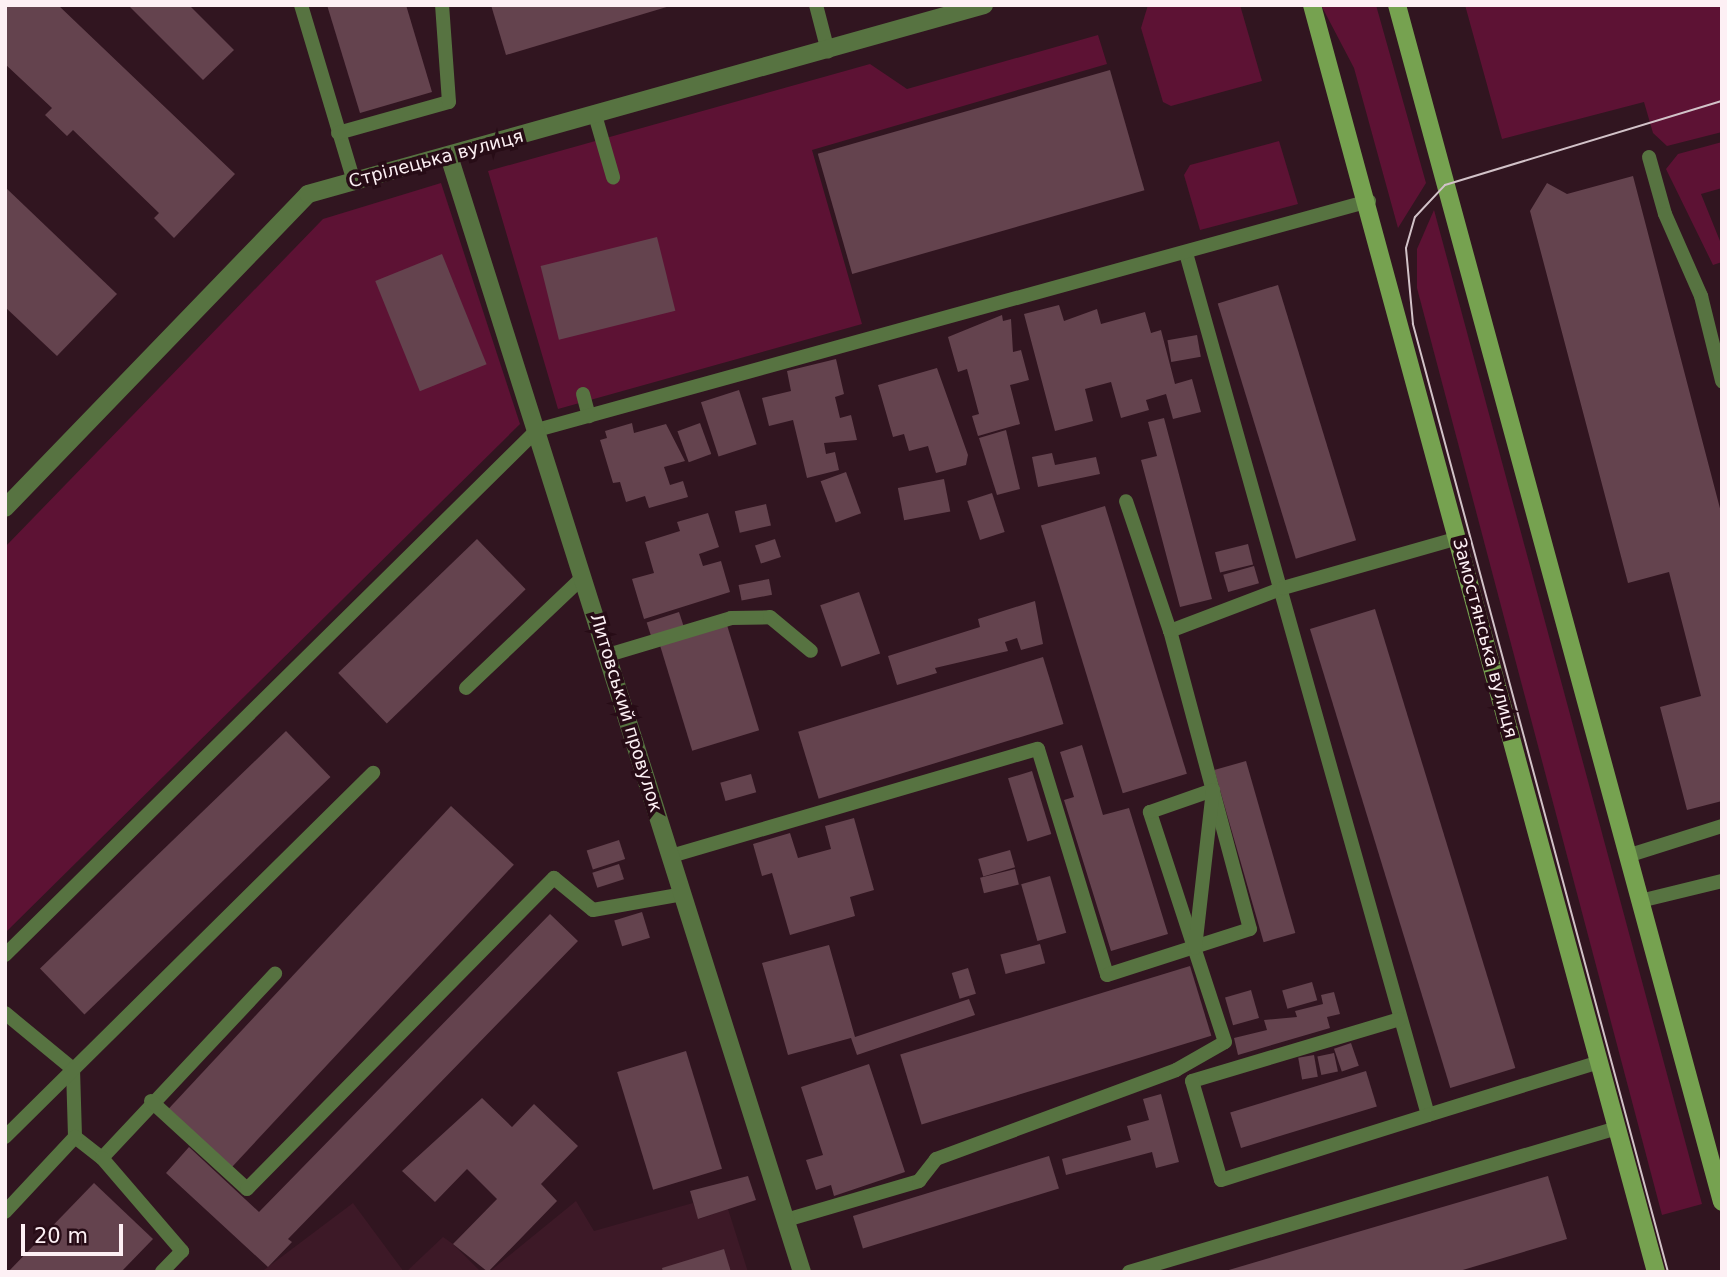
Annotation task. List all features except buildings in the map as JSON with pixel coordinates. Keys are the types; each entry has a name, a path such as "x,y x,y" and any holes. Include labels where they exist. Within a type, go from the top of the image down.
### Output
{"main road":[{"name":"Замостянська вулиця","path":"1312,5 1369,201 1656,1272"},
{"path":"1396,5 1722,1202"}],"street":[{"name":"Стрілецька вулиця","path":"5,508 308,194 828,51 984,5"},
{"name":"Литовський провулок","path":"449,156 802,1272"}],"lane":[{"path":"300,5 354,182"},
{"path":"338,133 449,102 442,5"},
{"path":"816,5 828,51"},
{"path":"595,115 613,177"},
{"path":"1648,157 1665,214 1701,296 1722,382"},
{"path":"5,955 537,430 1369,201"},
{"path":"1186,253 1283,588 1400,1019 1429,1115"},
{"path":"583,394 589,416"},
{"path":"671,856 1038,749 1107,975 1250,929 1170,631 1126,501"},
{"path":"1170,631 1283,588 1458,537"},
{"path":"466,688 583,577"},
{"path":"608,655 731,618 770,617 811,651"},
{"path":"5,1137 373,774"},
{"path":"786,1220 919,1181 936,1159 1176,1070 1225,1042 1150,811 1213,790"},
{"path":"1195,948 1213,790"},
{"path":"1627,856 1722,826"},
{"path":"151,1101 247,1189 554,878 593,910 683,894"},
{"path":"1640,901 1722,881"},
{"path":"102,1158 151,1101 275,974"},
{"path":"5,1013 73,1069 75,1137 5,1212"},
{"path":"1192,1081 1400,1019"},
{"path":"1176,1070 1192,1081 1221,1180 1599,1062"},
{"path":"1129,1272 1617,1128"},
{"path":"75,1137 102,1158 182,1251 162,1272"}],"shaded area":[{"path":"1148,5 1240,5 1262,81 1171,106 1163,102 1141,28"},
{"path":"1321,5 1376,5 1426,183 1398,228 1354,68"},
{"path":"1465,5 1722,5 1722,132 1667,146 1653,133 1644,102 1502,139"},
{"path":"1098,35 1107,64 812,150 862,324 558,409 488,171 870,64 907,89"},
{"path":"1279,141 1298,204 1200,230 1184,175 1190,165"},
{"path":"1722,142 1722,188 1701,194 1722,246 1722,262 1713,265 1666,169 1678,154"},
{"path":"441,183 520,424 5,933 5,547 323,219"},
{"path":"1434,210 1702,1204 1662,1215 1417,288 1417,249"},
{"path":"576,1201 594,1231 693,1203 699,1219 728,1209 748,1272 489,1272"},
{"path":"353,1203 404,1272 261,1272 268,1267"},
{"path":"443,1237 453,1244 481,1272 406,1272"}],"tram line":[{"path":"1668,1272 1413,324 1406,248 1415,217 1445,185 1722,101"}]}
